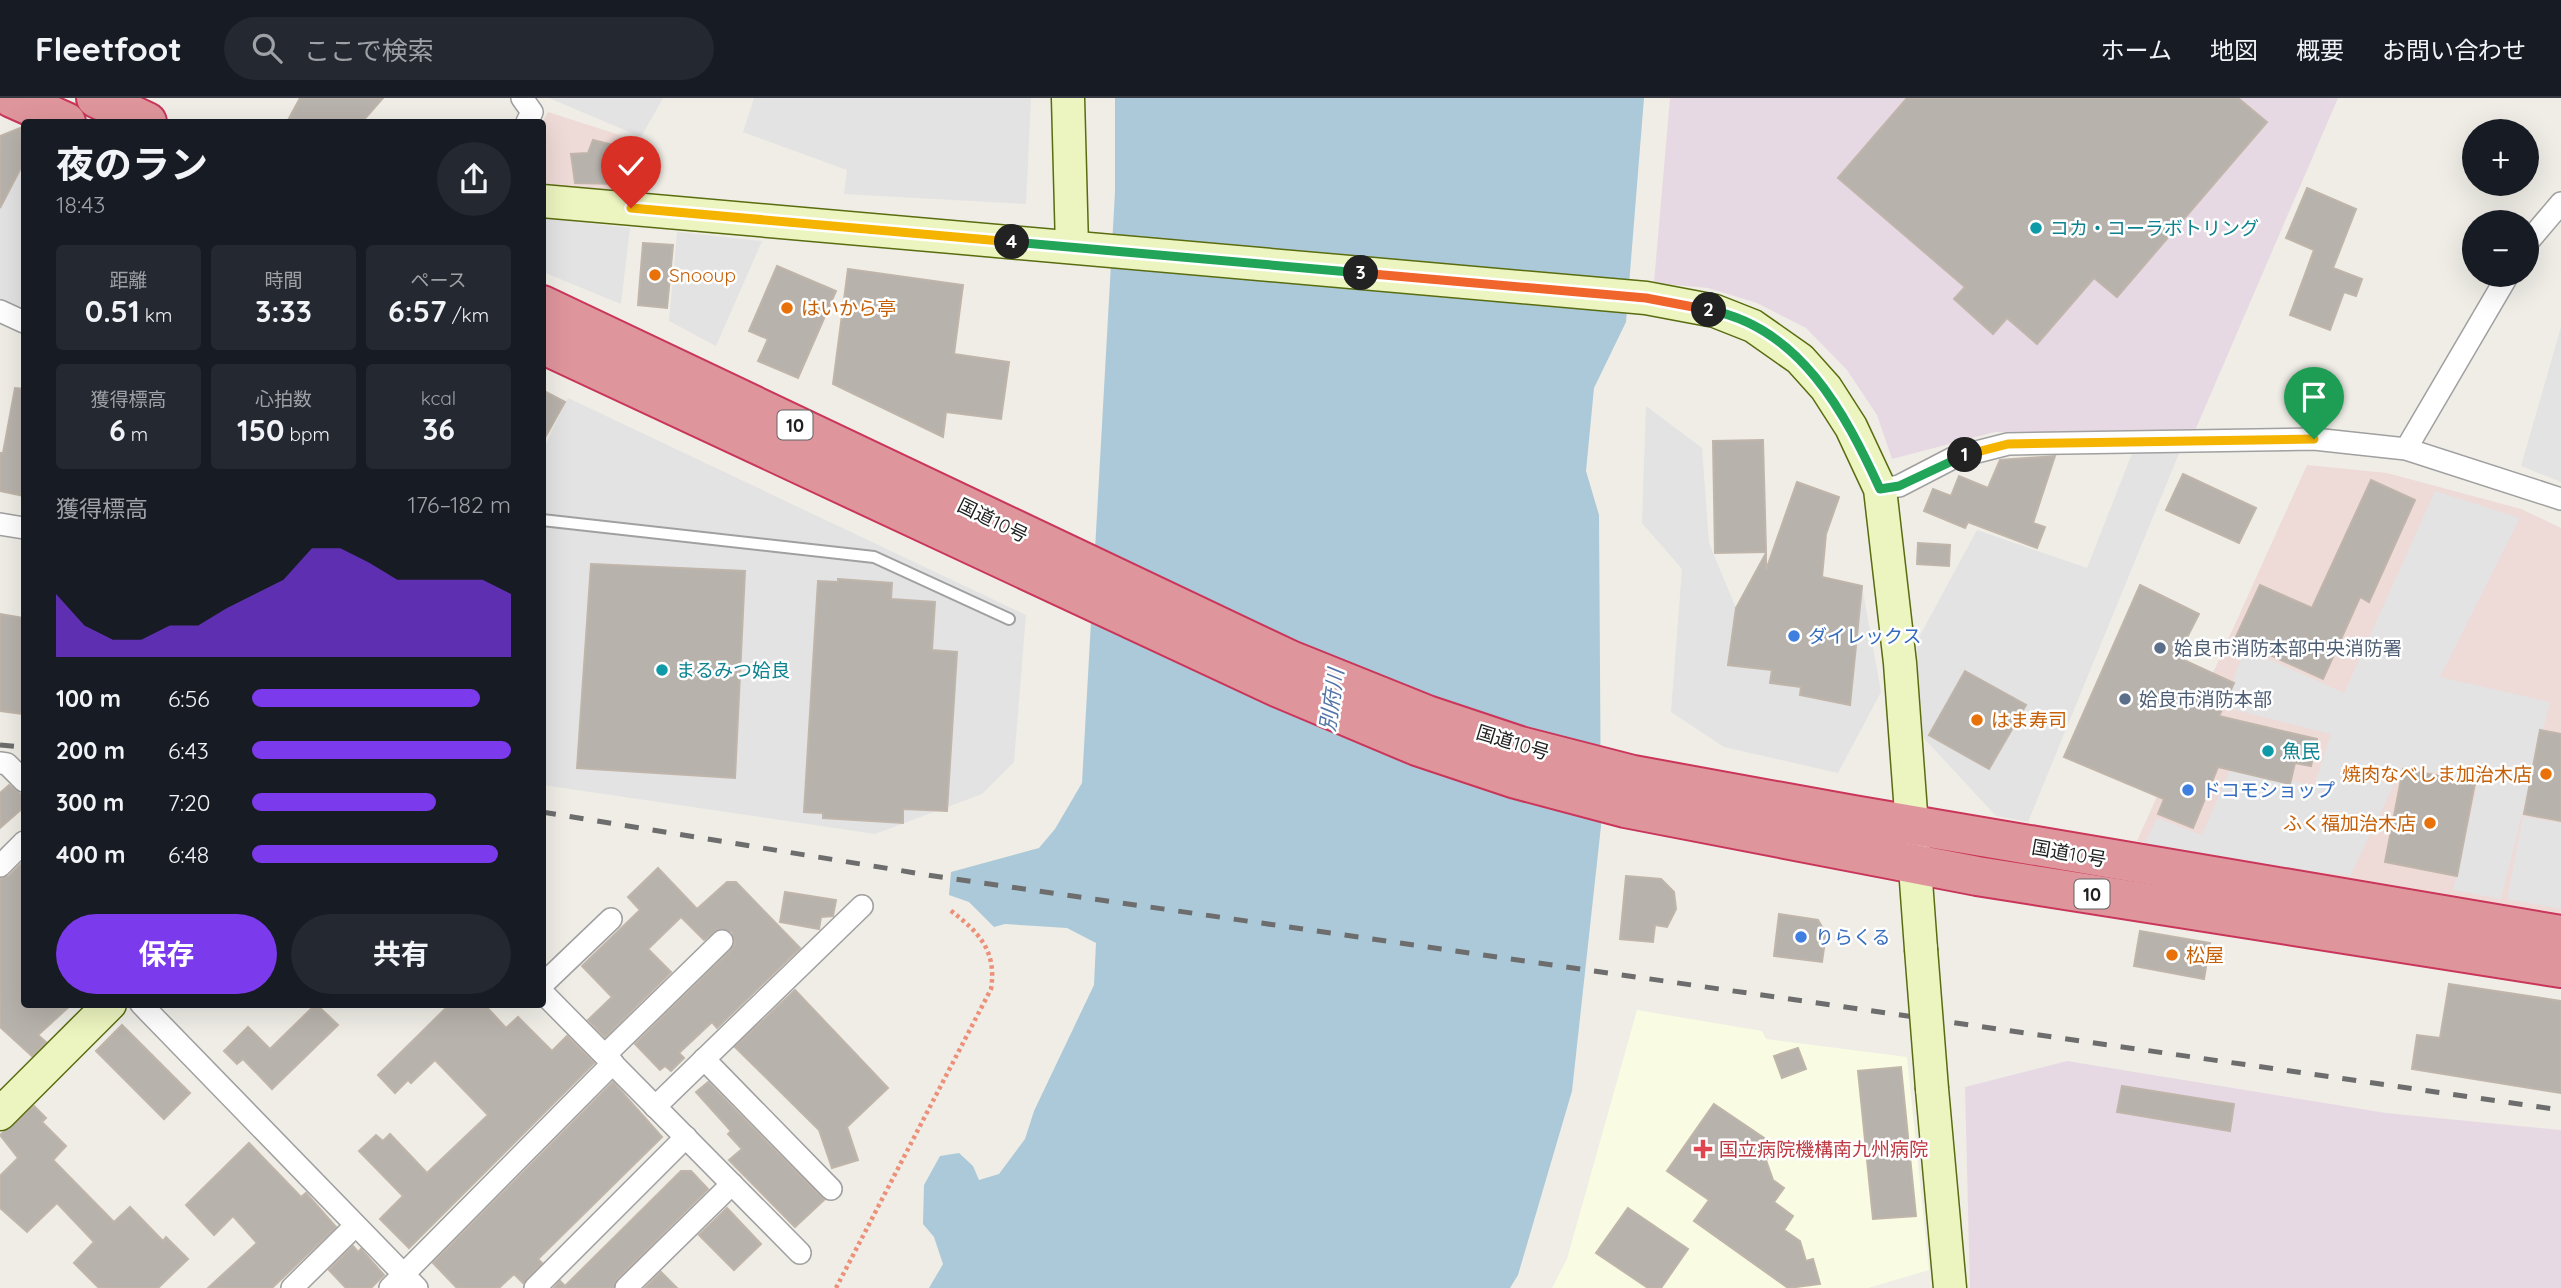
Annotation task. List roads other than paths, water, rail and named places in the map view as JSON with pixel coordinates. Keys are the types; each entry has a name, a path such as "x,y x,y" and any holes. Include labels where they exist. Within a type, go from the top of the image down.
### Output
{"highway":[{"path":"12,98 59,119"},
{"path":"96,98 141,119"},
{"name":"国道10号","path":"546,306 1043,561"},
{"name":"国道10号","path":"546,346 1043,561 1427,715 1520,746 1629,792 1914,863 2561,968"},
{"name":"国道10号","path":"1629,792 1911,825 2561,935"}],"street":[{"path":"522,98 533,112 529,119"},
{"path":"1068,98 1086,248"},
{"path":"546,201 1646,298 1715,311 1753,326 1800,359 1826,387 1851,427 1880,489 1900,663 1932,1089 1951,1288"},
{"path":"2539,229 2561,203"},
{"path":"2406,449 2501,287"},
{"path":"0,311 21,322"},
{"path":"1880,489 1899,486 1953,458 2008,444 2314,439 2406,449 2561,499"},
{"path":"0,524 21,527"},
{"path":"0,763 8,764 21,778"},
{"path":"0,866 21,845"},
{"path":"655,1107 862,906"},
{"path":"546,981 611,919"},
{"path":"145,1008 355,1226 404,1283 609,1059 722,941"},
{"path":"546,996 800,1254"},
{"path":"0,1114 106,1008"},
{"path":"704,1059 831,1189"},
{"path":"535,1288 686,1137"},
{"path":"626,1288 732,1184"},
{"path":"292,1288 355,1226"}],"lane":[{"path":"546,520 874,557 1009,619"}],"water":[{"name":"別府川","path":"1115,98 1644,98 1626,322 1594,388 1586,471 1599,515 1601,826 1572,1091 1518,1275 1510,1288 929,1288 943,1264 934,1237 923,1224 924,1185 940,1156 959,1153 973,1166 979,1180 999,1174 1025,1139 1034,1111 1094,985 1096,943 1067,928 1005,924 994,927 969,902 949,895 951,872 1039,848 1055,829 1082,783 1115,192"}],"railway":[{"path":"0,745 21,747"},
{"path":"546,813 934,876 2561,1110"}],"place":[{"name":"コカ・コーラボトリング","path":"2036,228"},
{"name":"Snooup","path":"655,275"},
{"name":"はいから亭","path":"787,308"},
{"name":"ダイレックス","path":"1794,636"},
{"name":"姶良市消防本部中央消防署","path":"2160,648"},
{"name":"まるみつ姶良","path":"662,670"},
{"name":"姶良市消防本部","path":"2125,699"},
{"name":"はま寿司","path":"1977,720"},
{"name":"魚民","path":"2268,751"},
{"name":"焼肉なべしま加治木店","path":"2546,774"},
{"name":"ドコモショップ","path":"2188,790"},
{"name":"ふく福加治木店","path":"2430,823"},
{"name":"りらくる","path":"1801,937"},
{"name":"松屋","path":"2172,955"},
{"name":"国立病院機構南九州病院","path":"1703,1149"}]}
